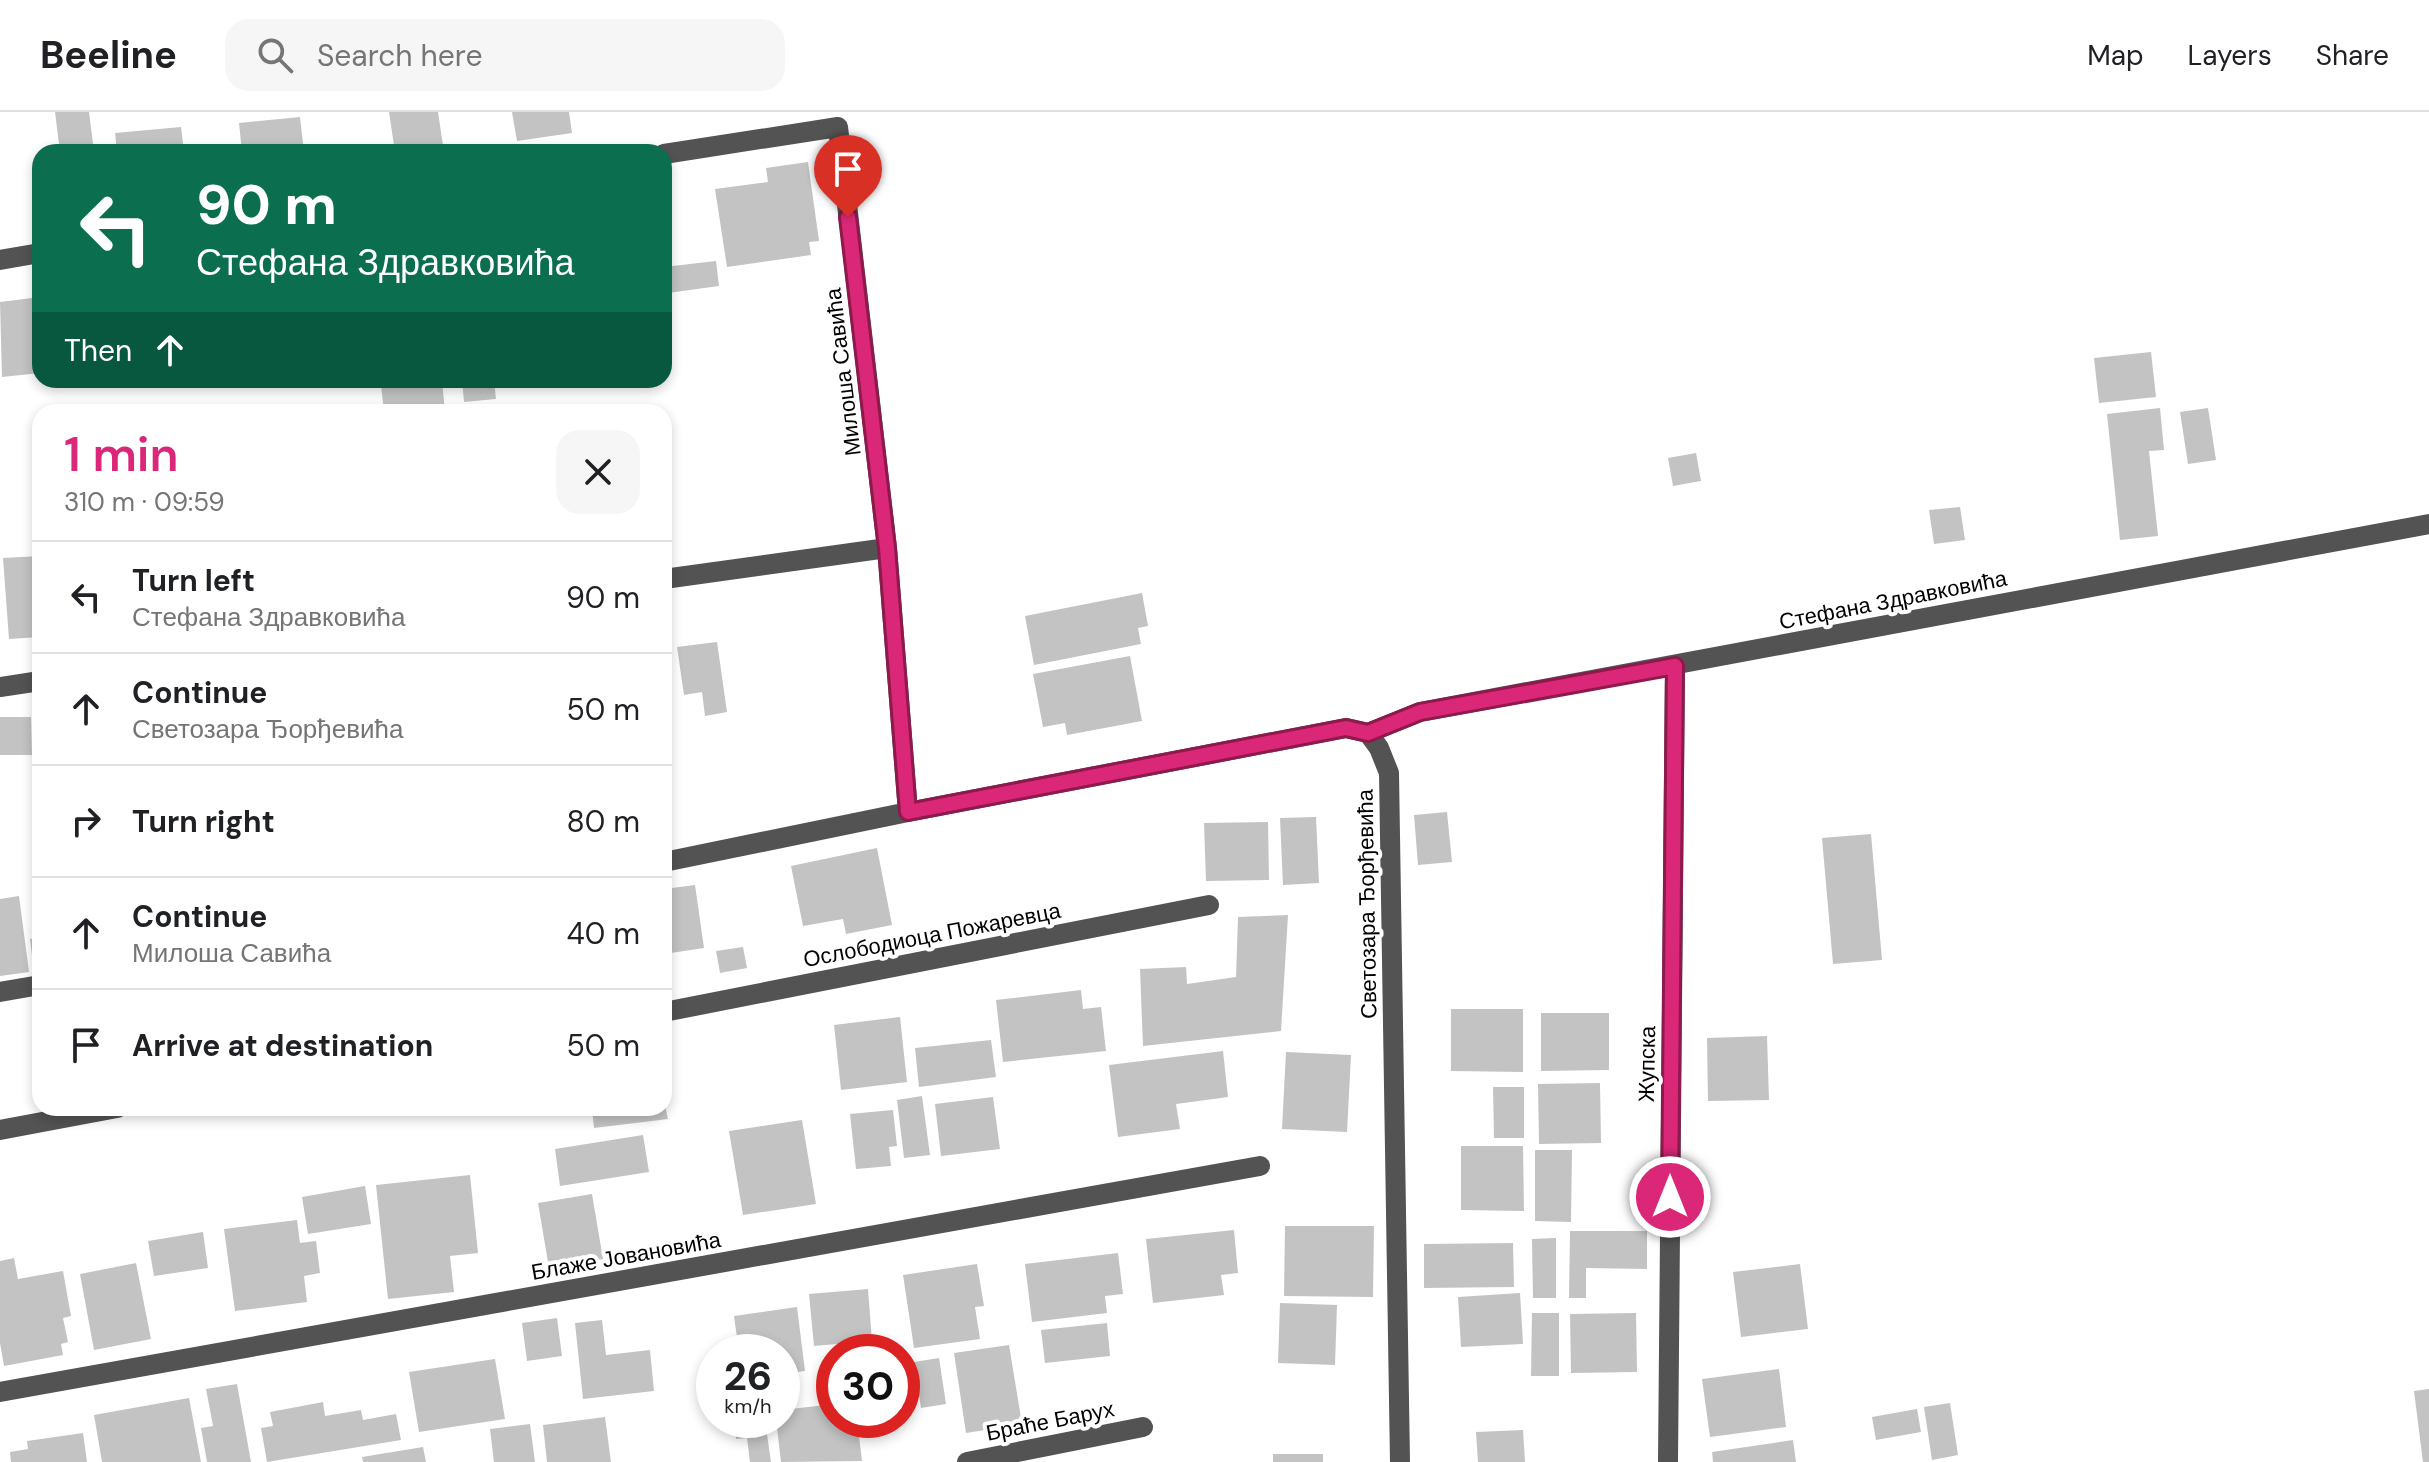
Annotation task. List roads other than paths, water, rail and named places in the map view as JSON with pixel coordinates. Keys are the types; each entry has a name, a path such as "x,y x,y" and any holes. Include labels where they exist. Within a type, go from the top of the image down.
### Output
{"street":[{"name":"Милоша Савића","path":"672,153 838,127 887,548"},
{"path":"0,260 32,254"},
{"name":"Стефана Здравковића","path":"1368,733 1420,712 2429,524"},
{"path":"672,578 887,548 908,812"},
{"name":"Жупска","path":"1668,1462 1675,666"},
{"path":"0,687 32,682"},
{"path":"672,860 1346,728 1368,733"},
{"name":"Светозара Ђорђевића","path":"1368,733 1379,748 1389,773 1400,1462"},
{"name":"Ослободиоца Пожаревца","path":"672,1010 1209,905"},
{"path":"0,992 32,986"},
{"path":"0,1130 74,1116"},
{"name":"Блаже Јовановића","path":"0,1392 1260,1166"},
{"name":"Браће Барух","path":"967,1462 1143,1427"}]}
